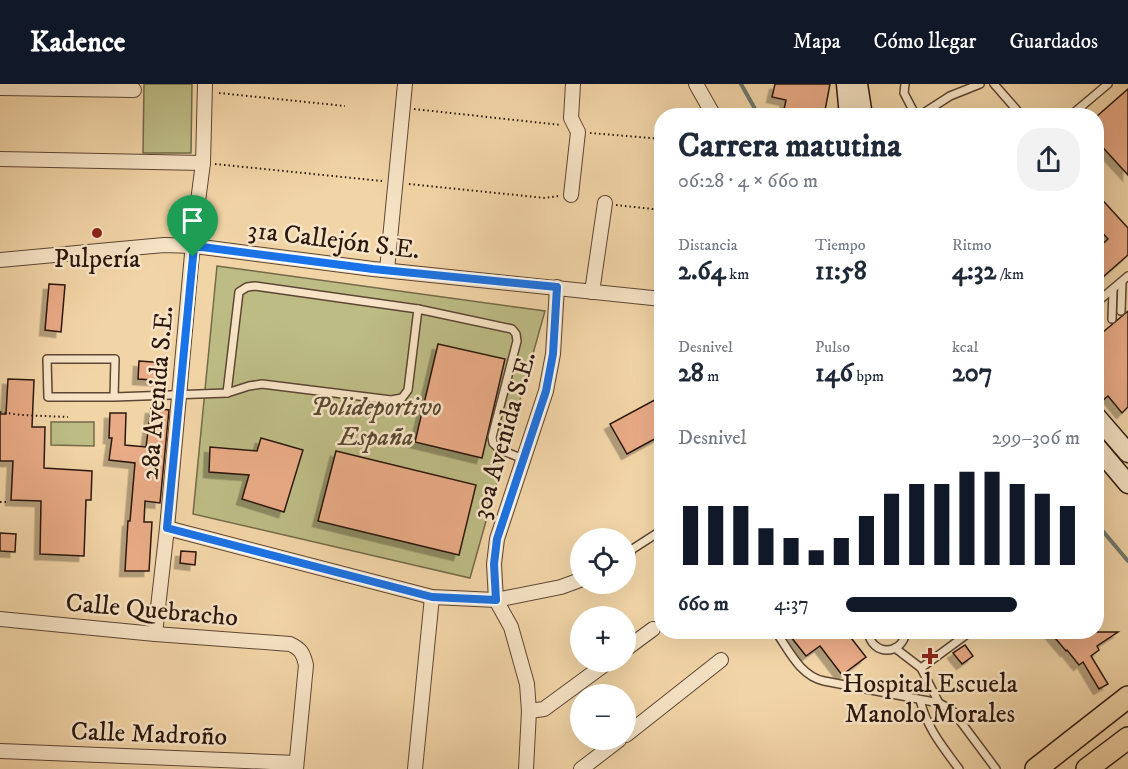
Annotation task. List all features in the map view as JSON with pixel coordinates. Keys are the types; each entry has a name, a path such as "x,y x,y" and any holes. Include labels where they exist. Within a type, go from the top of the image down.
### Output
{"main road":[{"path":"846,84 856,108"},
{"path":"858,84 859,108"},
{"path":"1104,424 1126,446"},
{"path":"1104,455 1128,484"},
{"path":"1036,769 1128,697"},
{"path":"1087,769 1128,738"}],"street":[{"path":"387,270 405,84"},
{"path":"571,195 576,128 571,118 573,84"},
{"path":"696,84 710,108"},
{"path":"0,88 135,90"},
{"name":"28a Avenida S.E.","path":"156,634 194,232 203,163 205,88"},
{"path":"0,159 203,163"},
{"path":"592,292 605,203"},
{"name":"31a Callejón S.E.","path":"0,260 164,245 194,246 387,270 654,298"},
{"name":"30a Avenida S.E.","path":"526,769 529,711 527,684 511,627 496,600 494,564 497,539 546,391 553,354 557,287"},
{"path":"167,528 432,597 496,600 570,584"},
{"path":"415,769 432,597"},
{"name":"Calle Quebracho","path":"0,619 290,644 303,654 306,665 296,766"},
{"path":"636,642 653,629"},
{"path":"636,727 722,660"},
{"path":"529,711 544,709 594,672"},
{"path":"581,769 606,750"},
{"name":"Calle Madroño","path":"0,752 296,766"}],"lane":[{"path":"905,84 904,93 912,108"},
{"path":"930,108 950,96 980,84"},
{"path":"994,84 1015,108"},
{"path":"1080,108 1108,84"},
{"path":"1104,297 1125,279"},
{"path":"1121,311 1125,279"},
{"path":"227,393 239,292 247,286 418,309 512,329 517,341 492,437 493,443 499,449 524,459"},
{"path":"1112,319 1113,290"},
{"path":"114,396 115,359 47,359 48,397 114,396 227,393 262,384 391,400 402,398 408,390 418,309"},
{"path":"1104,450 1126,446"},
{"path":"636,547 654,535"},
{"path":"781,639 804,671 812,677 939,703 952,710 996,769"},
{"path":"870,639 878,648 889,650 900,645 904,639"},
{"path":"921,668 960,639"},
{"path":"895,648 921,668 939,703"},
{"path":"920,700 924,717 940,744 959,769"}],"path":[{"path":"205,88 345,106"},
{"path":"403,107 654,138"},
{"path":"0,412 68,417"},
{"path":"0,502 7,502"}],"green space":[{"path":"144,84 192,84 191,153 143,153"},
{"name":"Polideportivo España","path":"217,266 545,311 470,578 193,514"},
{"path":"51,422 94,422 94,446 51,445"}],"building":[{"path":"775,84 830,84 826,108 784,108 786,100 772,97"},
{"path":"1128,89 1128,175 1104,149 1104,110"},
{"path":"1104,202 1128,228 1128,255 1104,276 1104,243 1108,239 1104,235"},
{"path":"49,284 65,285 61,332 45,330"},
{"path":"1128,311 1128,407 1122,413 1108,396 1104,399 1104,331"},
{"path":"438,344 505,359 482,458 415,442"},
{"path":"139,361 167,363 166,381 138,379"},
{"path":"8,379 34,380 32,427 45,427 44,468 92,471 91,500 86,500 84,556 40,554 41,501 11,500 13,461 0,461 0,414 6,414"},
{"path":"654,400 654,439 627,454 610,424"},
{"path":"151,408 169,410 160,503 145,501 144,522 152,522 149,571 125,571 135,463 109,460 112,438 109,438 110,413 126,413 125,445 146,447"},
{"path":"261,438 303,450 284,512 242,499 249,475 209,472 210,447 257,451"},
{"name":"Polideportivo España","path":"336,451 476,485 459,555 318,521"},
{"path":"0,533 16,534 15,552 0,551"},
{"path":"181,551 196,552 195,565 180,563"},
{"path":"1104,632 1118,632 1097,646 1099,650 1091,656 1108,684 1099,689 1083,662 1079,665 1056,639 1104,639"},
{"path":"793,639 852,639 866,657 842,675 820,646 806,656"},
{"path":"965,645 973,656 962,664 953,653"}],"waterway":[{"path":"741,84 754,108"},
{"path":"1104,532 1128,561"}],"place":[{"name":"Pulpería","path":"97,233"},
{"name":"Hospital Escuela Manolo Morales","path":"930,656"}],"route":[{"path":"194,246 373,269 557,287 553,354 546,391 497,539 494,564 496,600 432,597 167,528 193,257 194,246"}]}
